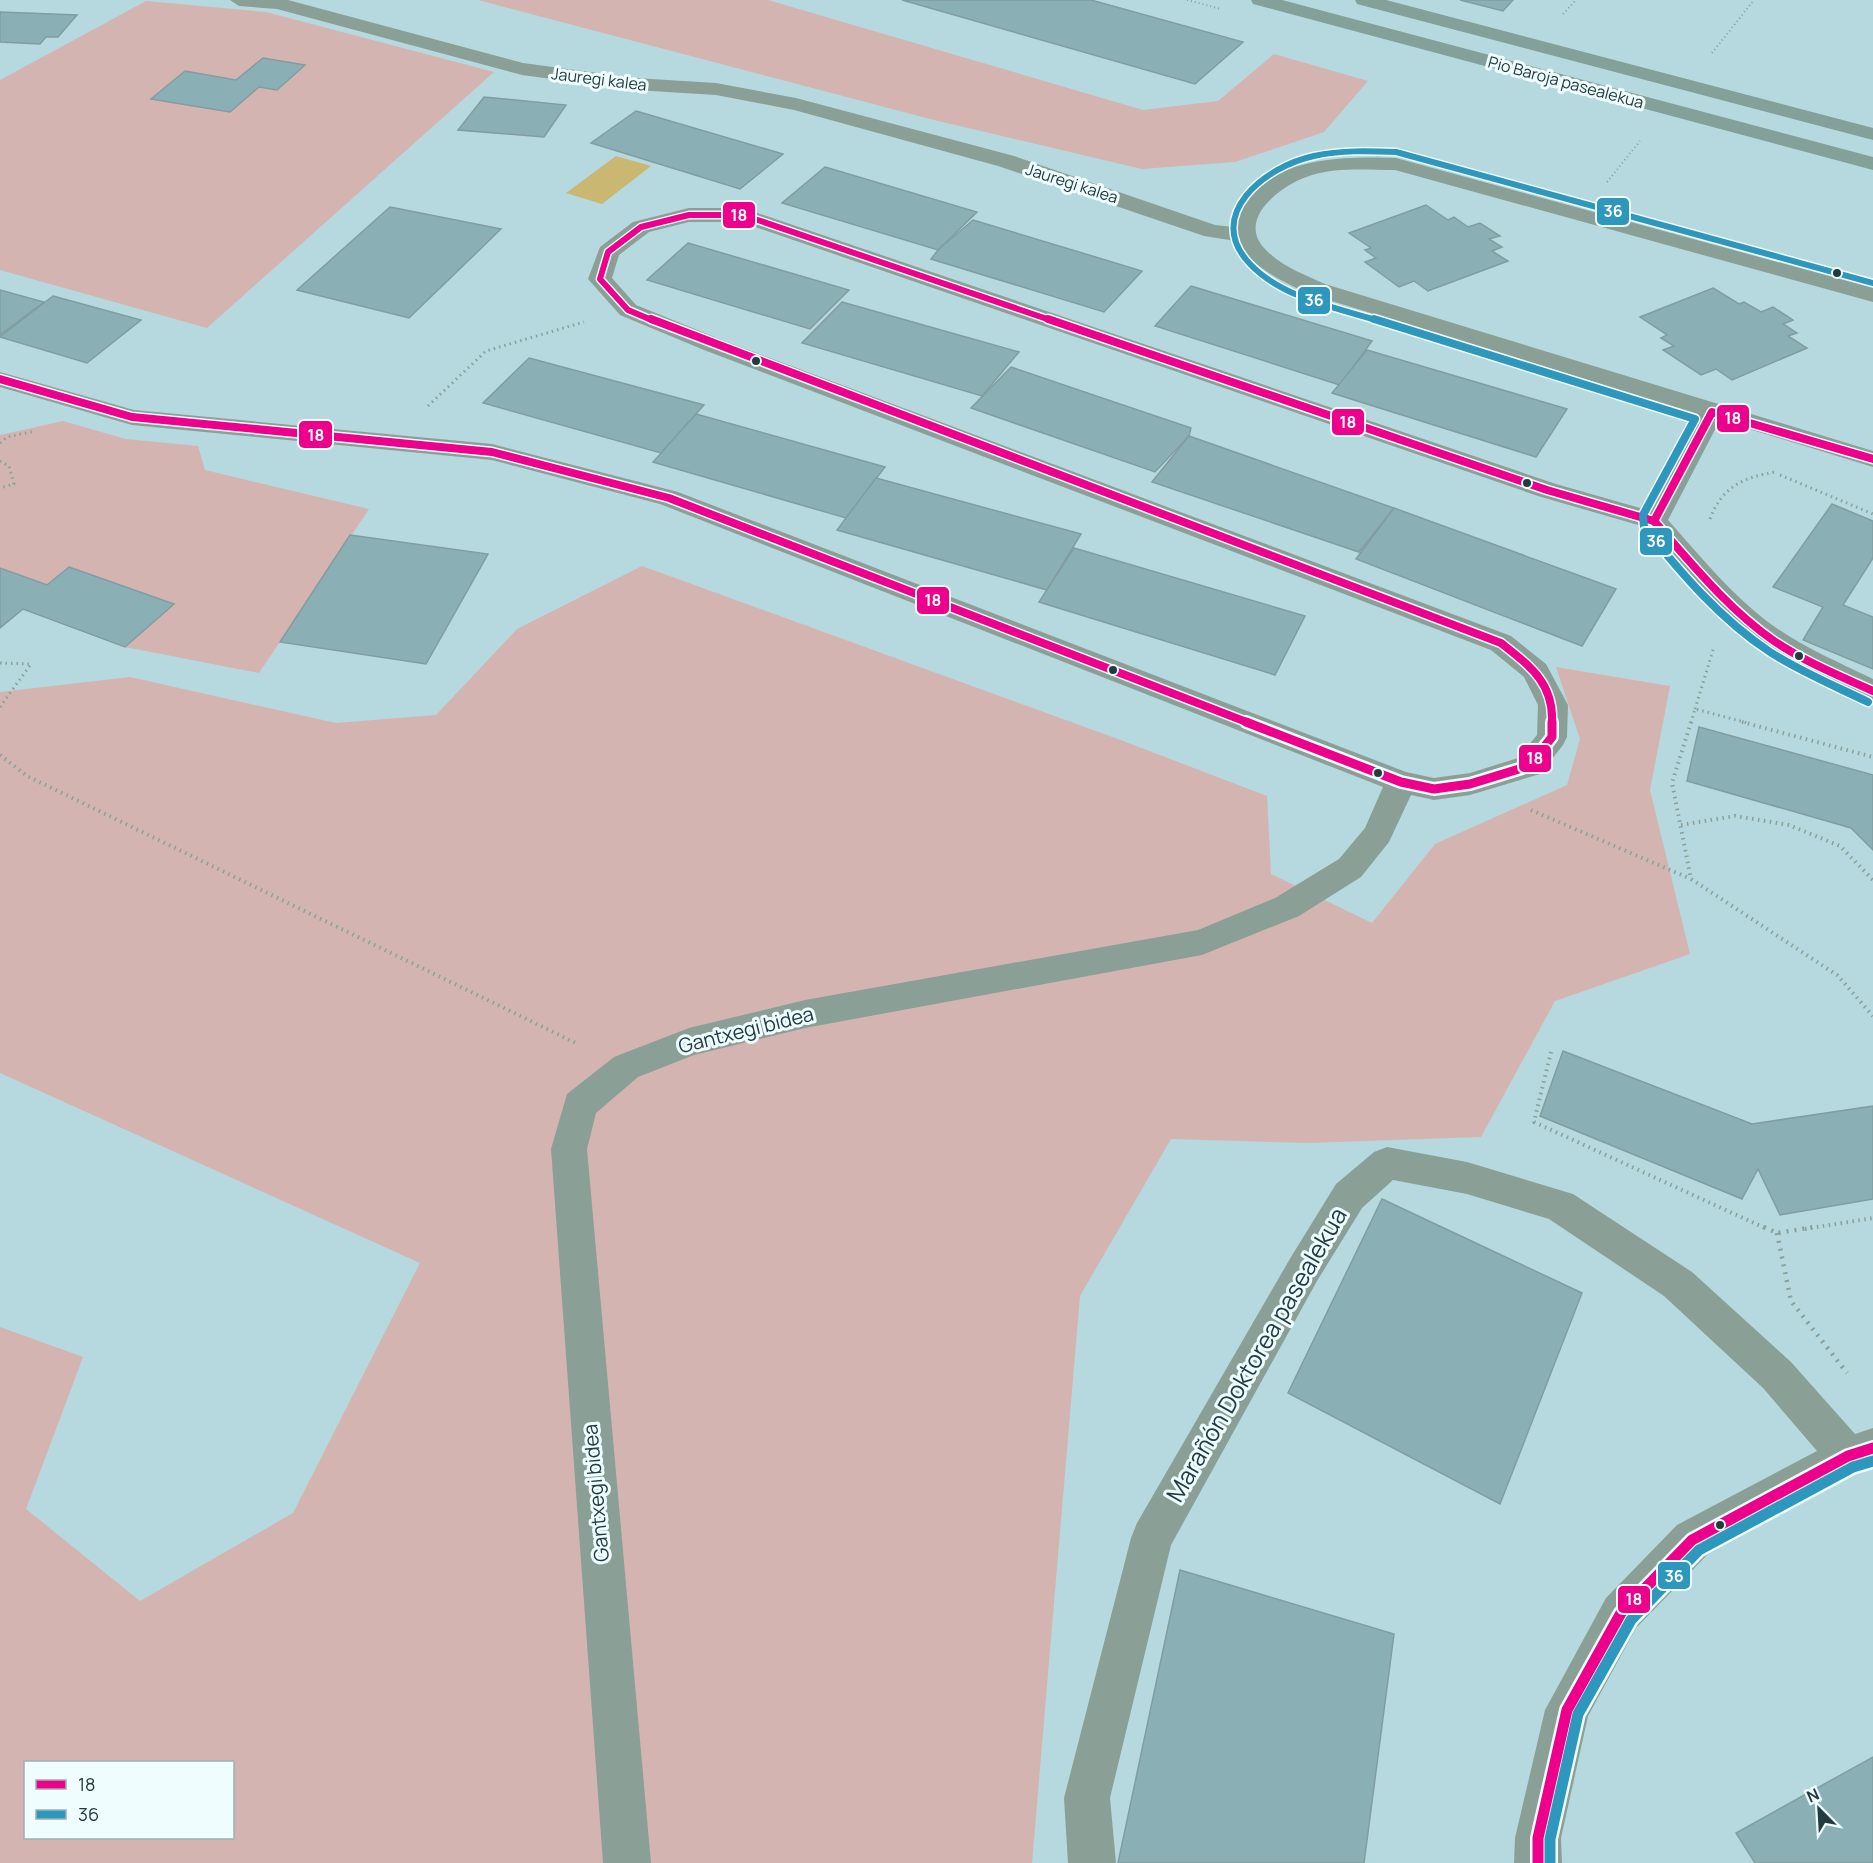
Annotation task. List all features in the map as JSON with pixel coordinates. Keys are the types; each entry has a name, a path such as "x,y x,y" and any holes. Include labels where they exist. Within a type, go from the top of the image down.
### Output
{"main road":[{"name":"Pio Baroja pasealekua","path":"1260,0 1873,165"},
{"name":"Pio Baroja pasealekua","path":"1364,0 1873,134"}],"street":[{"name":"Jauregi kalea","path":"239,0 278,3 522,69 635,84 716,88 796,104 1006,161 1212,231 1245,235"},
{"path":"1873,295 1396,164 1349,163 1304,170 1270,186 1252,205 1245,222 1245,235 1256,253 1282,273 1317,289 1873,459"},
{"path":"0,379 132,417 492,452 669,498 1401,782 1434,789 1470,784 1529,766 1552,736 1553,705 1536,671 1501,643 712,345 628,310 600,279 608,252 641,227 689,214 743,215 1547,490 1654,521 1714,588 1765,634 1818,665 1873,691"},
{"path":"1654,521 1712,411"},
{"name":"Gantxegi bidea","path":"627,1863 569,1149 580,1105 626,1067 689,1042 805,1014 1202,942 1287,907 1350,868 1378,834 1401,782"},
{"name":"Marañón Doktorea pasealekua","path":"1092,1863 1088,1798 1152,1538 1304,1269 1349,1196 1387,1163 1467,1178 1560,1206 1678,1284 1861,1452 1692,1540 1621,1613 1567,1710 1538,1838 1538,1863"}],"path":[{"path":"1187,0 1218,8"},
{"path":"1711,54 1754,0"},
{"path":"389,443 486,351 628,310"},
{"path":"0,461 9,466 14,484 0,488"},
{"path":"1774,472 1873,514"},
{"path":"1708,528 1714,506 1734,481 1784,472"},
{"path":"1691,879 1672,783 1716,641"},
{"path":"0,663 32,664 0,707"},
{"path":"1695,709 1873,757"},
{"path":"0,754 27,776 626,1067"},
{"path":"1470,784 1691,879 1836,975 1873,1016"},
{"path":"1681,825 1735,816 1789,825 1840,846 1873,880"},
{"path":"1551,1052 1534,1122 1777,1233 1873,1218"},
{"path":"1777,1233 1791,1301 1852,1380"}],"shaded area":[{"path":"478,0 768,0 1143,110 1218,101 1274,54 1368,81 1324,132 1235,162 1142,169 934,120"},
{"path":"146,1 266,12 494,72 207,328 0,270 0,80"},
{"path":"616,156 651,166 602,204 566,193"},
{"path":"63,421 126,439 198,446 205,470 369,509 259,673 125,647 173,604 69,567 47,585 0,568 0,435"},
{"path":"642,566 1118,739 1267,796 1271,874 1372,923 1435,844 1567,785 1580,739 1556,667 1670,686 1650,790 1690,954 1555,1001 1481,1137 1308,1143 1171,1139 1080,1296 1032,1863 0,1863 0,1327 83,1357 26,1509 140,1601 293,1513 420,1263 0,1073 0,692 130,677 336,723 436,715 517,629"}],"building":[{"path":"902,0 1091,0 1243,42 1195,84"},
{"path":"1460,0 1513,0 1503,11"},
{"path":"0,12 77,15 58,37 46,37 40,44 0,42"},
{"path":"263,58 305,65 277,90 259,87 230,112 151,99 185,71 236,80"},
{"path":"484,97 566,105 544,137 458,130"},
{"path":"636,111 783,154 740,189 591,143"},
{"path":"825,167 977,212 938,250 782,203"},
{"path":"1426,205 1448,220 1454,217 1468,227 1480,223 1500,236 1489,239 1502,247 1492,251 1508,261 1428,291 1414,281 1399,287 1365,262 1376,258 1365,250 1371,248 1349,233"},
{"path":"390,207 501,229 409,318 297,290"},
{"path":"973,220 1142,271 1104,312 931,259 938,250"},
{"path":"688,243 849,290 810,329 647,280"},
{"path":"1191,286 1372,341 1340,385 1155,326"},
{"path":"1713,288 1739,304 1744,302 1761,312 1773,307 1793,320 1783,324 1797,333 1788,336 1807,348 1732,380 1716,369 1701,375 1663,350 1674,346 1661,338 1667,335 1640,317"},
{"path":"0,290 44,302 0,335"},
{"path":"53,296 141,320 87,363 0,337"},
{"path":"842,302 1019,352 982,396 802,343"},
{"path":"1367,350 1567,409 1536,457 1332,393"},
{"path":"529,358 704,405 661,453 483,403"},
{"path":"1011,367 1191,428 1189,436 1155,472 971,408"},
{"path":"696,414 885,467 846,518 653,462"},
{"path":"1189,436 1394,508 1359,552 1152,482"},
{"path":"876,478 1081,534 1047,590 837,530"},
{"path":"1832,504 1873,521 1873,558 1843,605 1873,617 1873,669 1803,640 1823,607 1773,587"},
{"path":"1394,508 1616,589 1582,646 1356,559"},
{"path":"350,535 488,554 426,664 280,642"},
{"path":"1074,548 1305,616 1275,675 1039,602"},
{"path":"69,567 174,604 125,647 23,609 0,628 0,568 47,585"},
{"path":"1699,727 1873,775 1873,850 1851,828 1687,781"},
{"path":"1563,1051 1752,1124 1873,1106 1873,1199 1780,1215 1758,1169 1742,1199 1540,1116"},
{"path":"1382,1199 1582,1293 1500,1504 1288,1393"},
{"path":"1180,1570 1394,1634 1364,1863 1118,1863"},
{"path":"1873,1757 1873,1863 1755,1863 1736,1833"}],"transit line":[{"name":"36","path":"1868,702 1785,661 1744,633 1698,590 1644,527 1643,515 1695,419 1312,300 1263,275 1249,263 1237,246 1233,230 1235,214 1243,199 1254,186 1285,165 1312,156 1348,151 1396,152 1873,283"},
{"name":"18","path":"0,379 132,417 492,452 669,498 1401,782 1434,789 1470,784 1529,766 1552,737 1553,705 1536,671 1501,643 713,345 628,310 600,279 608,252 641,227 689,215 743,215 1547,490 1654,521"},
{"name":"18","path":"1654,521 1712,412 1873,459"},
{"name":"18","path":"1654,521 1720,593 1763,633 1802,658 1873,691"},
{"name":"18","path":"1538,1863 1538,1838 1567,1710 1621,1613 1692,1540 1848,1456 1873,1448"},
{"name":"36","path":"1550,1863 1550,1839 1578,1714 1631,1620 1699,1550 1853,1467 1873,1461"}]}
